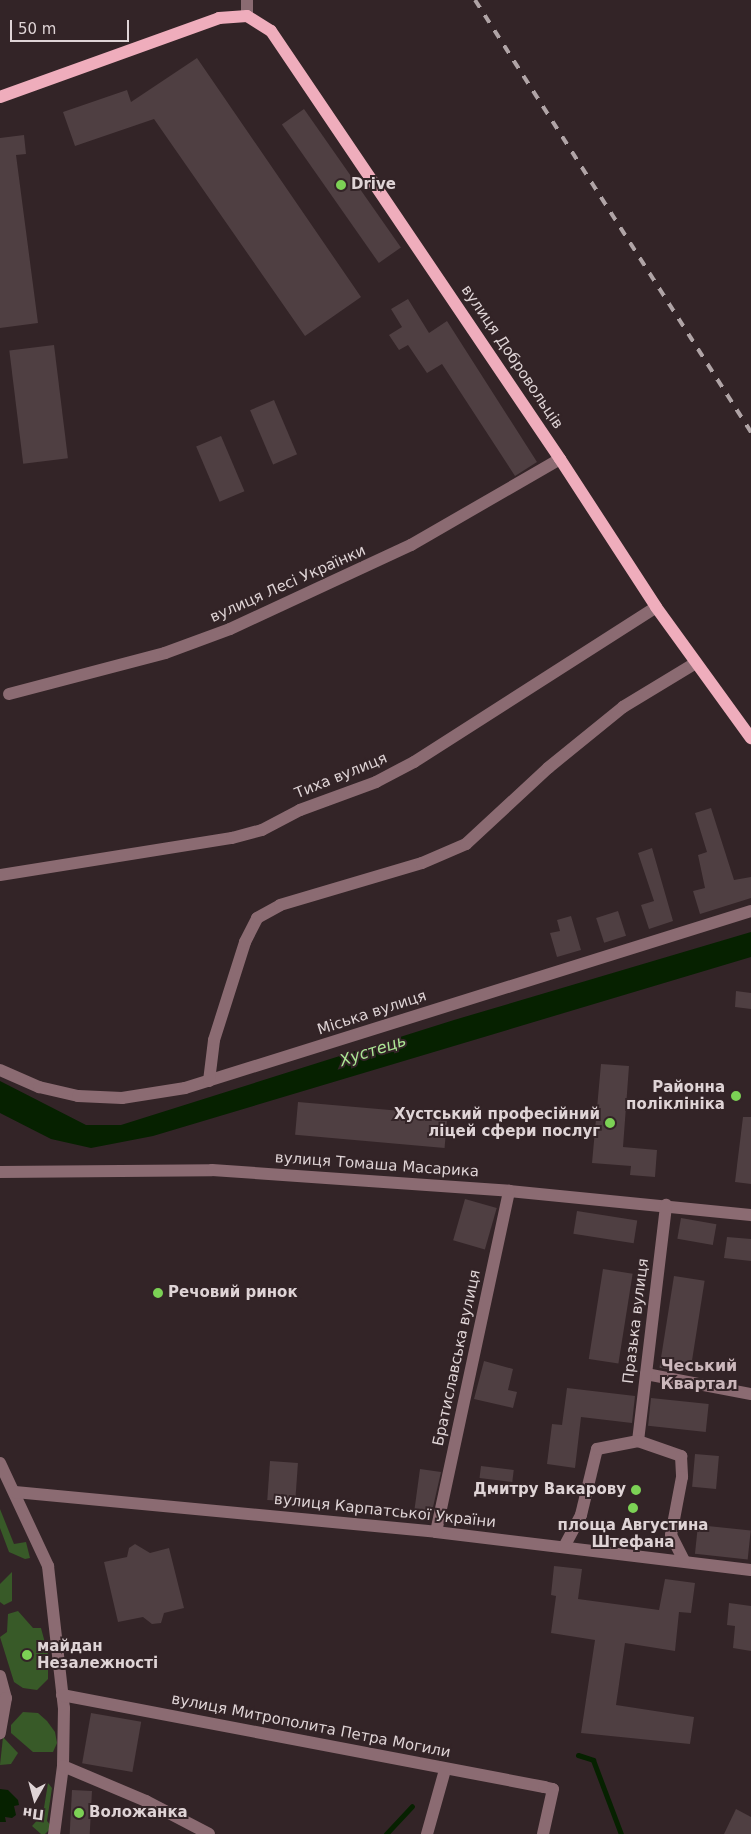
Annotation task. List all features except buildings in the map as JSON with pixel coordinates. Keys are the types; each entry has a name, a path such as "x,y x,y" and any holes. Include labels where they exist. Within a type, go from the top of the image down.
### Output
{"main road":[{"path":"0,97 219,18 247,16"},
{"name":"вулиця Добровольців","path":"247,16 271,31 285,48 560,459 694,664 751,738"}],"street":[{"path":"247,0 247,16"},
{"name":"вулиця Лесі Українки","path":"9,694 165,653 230,629 411,545 560,459"},
{"name":"Тиха вулиця","path":"0,875 232,838 262,830 300,810 376,782 414,762 656,607"},
{"path":"209,1081 217,1031 244,942 257,918 280,904 422,863 466,844 548,768 623,707 694,664"},
{"name":"Міська вулиця","path":"0,1070 58,1093 98,1098 142,1096 209,1081 751,911"},
{"name":"вулиця Томаша Масарика","path":"0,1172 212,1170 509,1191 666,1205 751,1215"},
{"name":"Братиславська вулиця","path":"436,1532 509,1191"},
{"name":"Празька вулиця","path":"638,1441 666,1205"},
{"path":"646,1374 751,1394"},
{"path":"564,1547 581,1515 597,1449 638,1441 681,1456 682,1477 671,1535 684,1560"},
{"path":"0,1463 48,1566 62,1695 65,1767 54,1834"},
{"name":"вулиця Карпатської України","path":"15,1492 436,1532 684,1560 751,1570"},
{"path":"0,1676 6,1698 0,1732"},
{"name":"вулиця Митрополита Петра Могили","path":"62,1695 445,1770 553,1789 543,1834"},
{"path":"65,1767 146,1801 209,1834"},
{"path":"427,1834 445,1770"}],"shaded area":[{"path":"0,1509 14,1544 26,1542 30,1558 25,1559 9,1552 0,1528"},
{"path":"12,1572 12,1601 4,1605 0,1602 0,1584"},
{"path":"18,1611 33,1628 41,1628 48,1654 48,1679 37,1690 23,1688 14,1682 0,1637 7,1632 8,1614"},
{"path":"23,1712 38,1713 47,1721 55,1732 57,1743 53,1752 33,1752 11,1733 11,1725"},
{"path":"3,1737 18,1753 11,1764 0,1765"},
{"path":"48,1783 52,1788 47,1821 52,1827 45,1834 41,1834 32,1826 43,1814"}],"water":[{"name":"Хустець","path":"751,932 751,957 153,1136 91,1148 51,1139 0,1113 0,1081 86,1125 121,1125 454,1020"},
{"path":"0,1789 8,1790 18,1800 19,1805 14,1806 16,1815 12,1818 5,1817 6,1822 0,1822"}],"waterway":[{"path":"578,1755 593,1760 621,1834"},
{"path":"386,1834 412,1806"}],"railway":[{"path":"475,0 751,432"}],"place":[{"name":"Drive","path":"341,185"},
{"name":"Районна поліклініка","path":"736,1096"},
{"name":"Хустський професійний ліцей сфери послуг","path":"610,1123"},
{"name":"Речовий ринок","path":"158,1293"},
{"name":"Дмитру Вакарову","path":"636,1490"},
{"name":"площа Августина Штефана","path":"633,1508"},
{"name":"майдан Незалежності","path":"27,1655"},
{"name":"Воложанка","path":"79,1813"}],"district":[{"name":"Чеський Квартал","path":"699,1375"}]}
